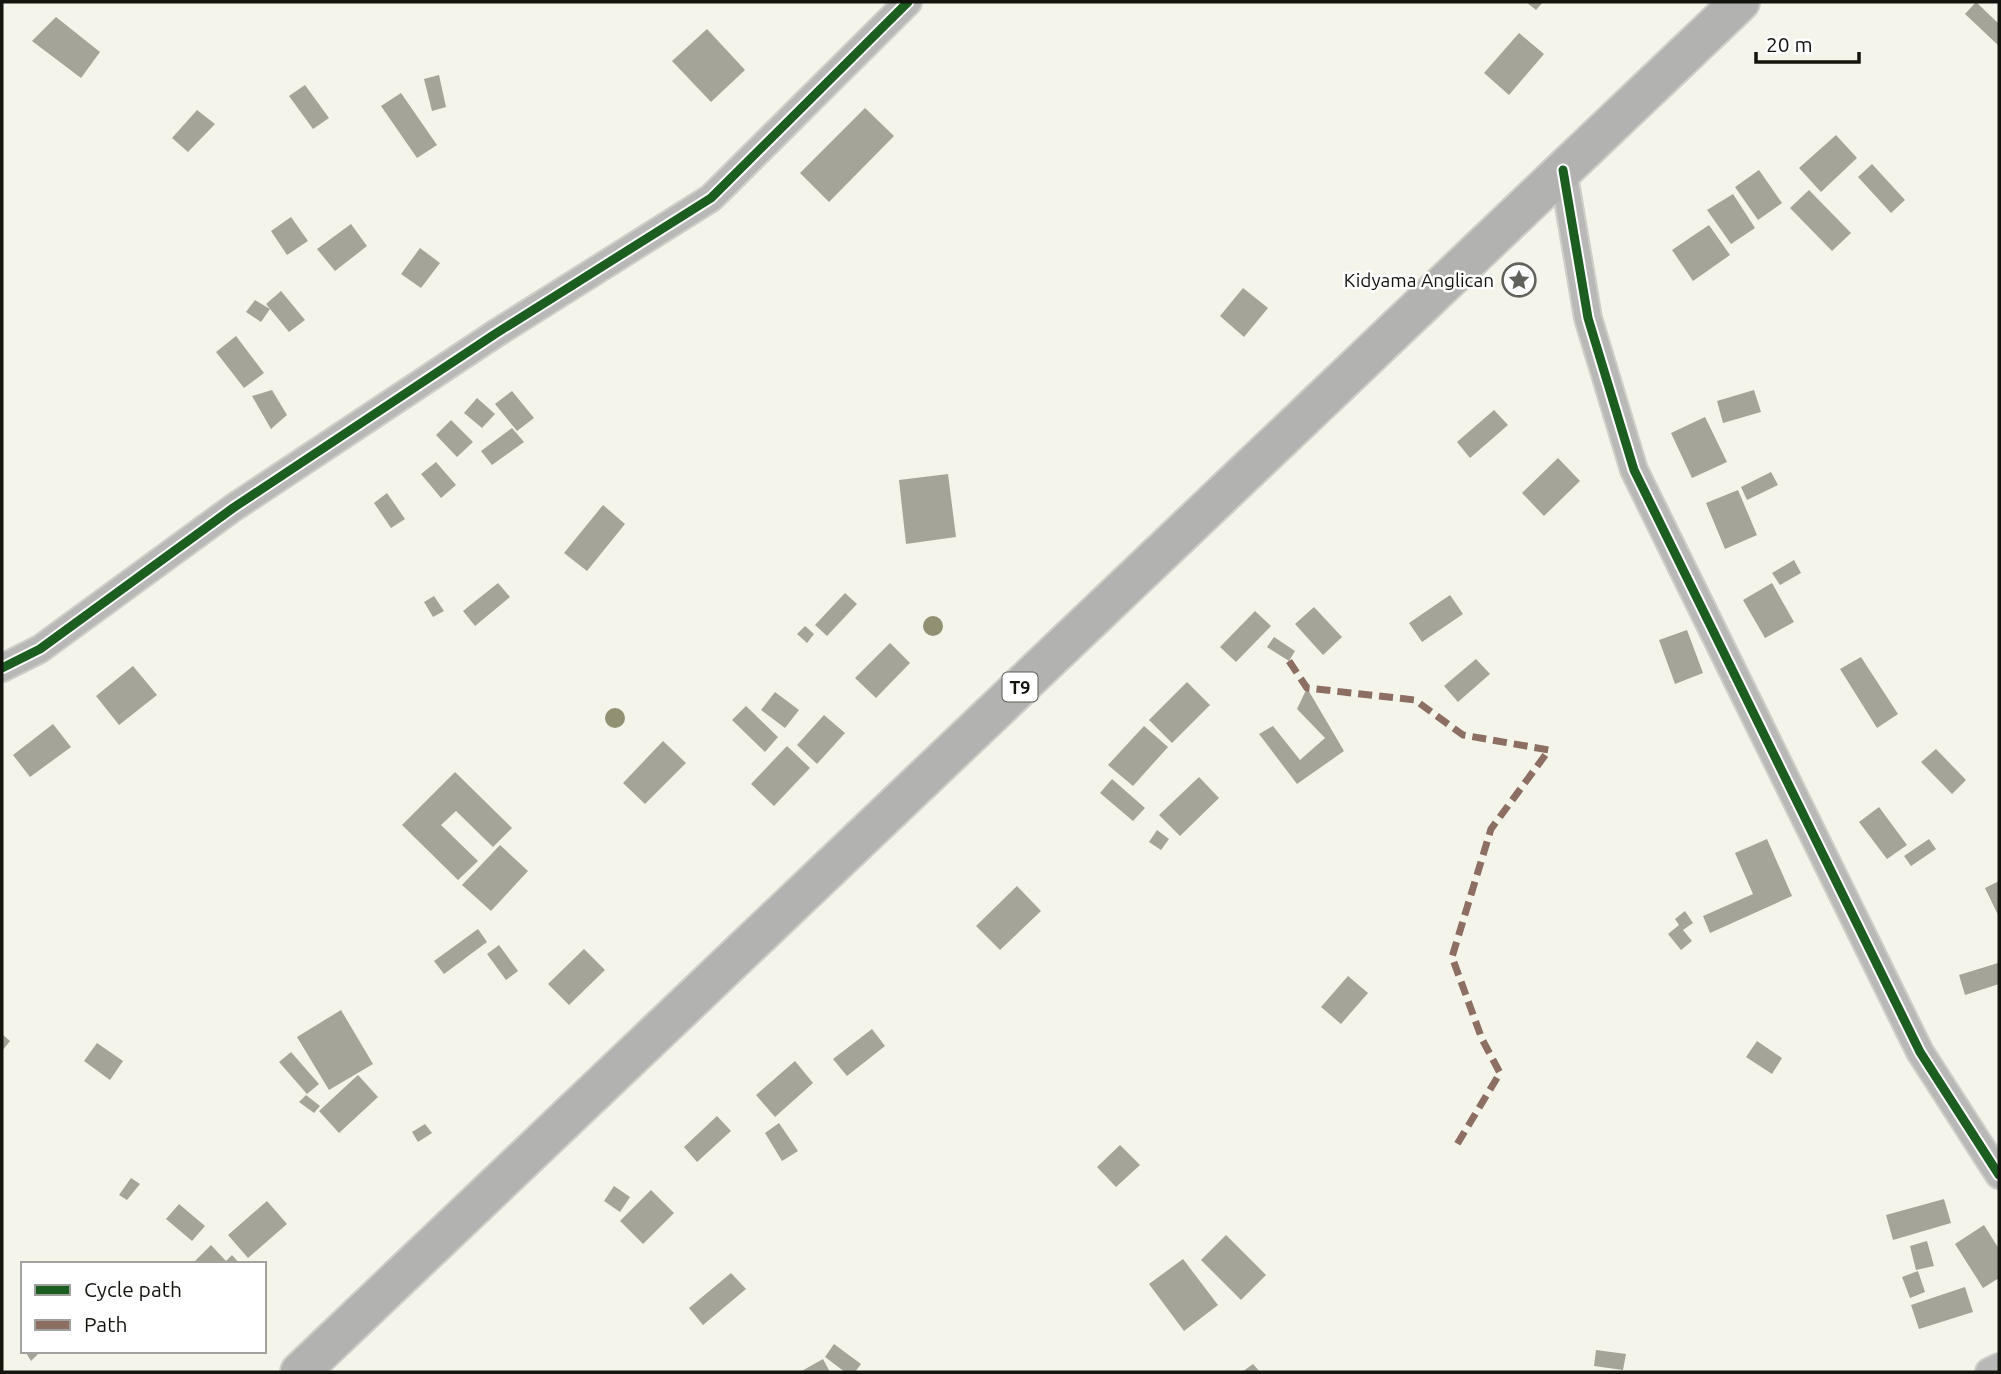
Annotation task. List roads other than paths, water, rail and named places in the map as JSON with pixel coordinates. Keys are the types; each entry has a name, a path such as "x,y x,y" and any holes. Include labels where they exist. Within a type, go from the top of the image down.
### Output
{"highway":[{"name":"T9","path":"300,1372 1740,2"}],"street":[{"path":"2,668 40,649 233,508 426,379 711,198 908,2"},
{"path":"1563,170 1588,318 1634,470 1920,1052 1999,1175"},
{"path":"1989,1372 1999,1367"}],"place":[{"name":"Kidyama Anglican","path":"1519,280"}]}
